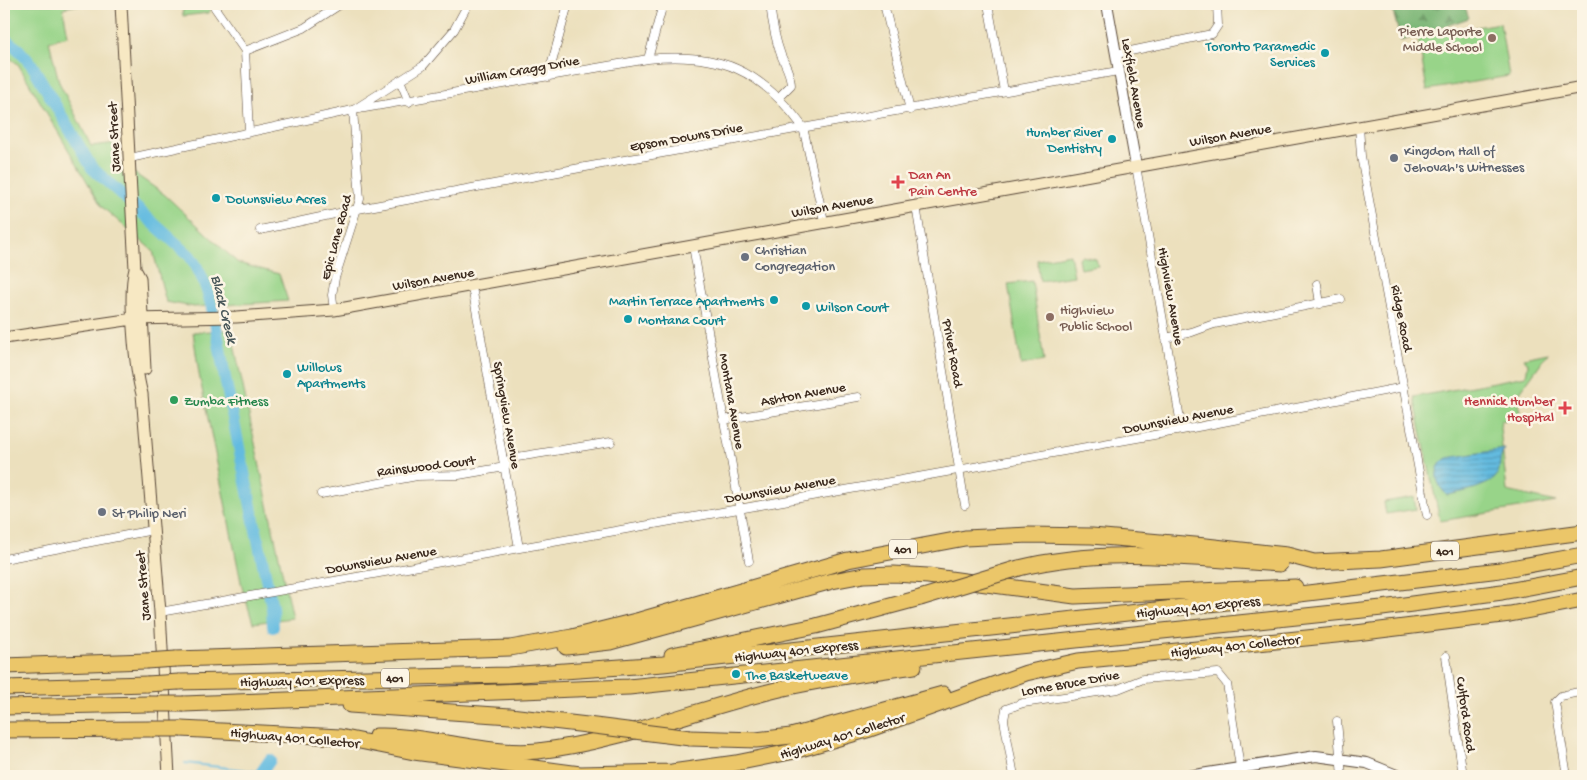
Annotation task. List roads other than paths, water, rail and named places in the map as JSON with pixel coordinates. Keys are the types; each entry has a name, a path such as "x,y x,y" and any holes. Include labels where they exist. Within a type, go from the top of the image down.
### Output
{"highway":[{"name":"401","path":"4,666 510,648 572,637 632,622 848,560 965,538 1029,535 1092,536 1287,555 1306,561 1381,559 1583,532"},
{"path":"612,668 816,626 1051,560 1120,554 1286,564 1306,561"},
{"name":"Highway 401 Express","path":"4,688 498,675 612,668 963,632 1342,589 1500,570 1583,555"},
{"path":"510,648 531,652 610,642 832,581 864,575 928,576 1075,596 1283,586 1342,589"},
{"name":"Highway 401 Express","path":"4,707 184,704 629,687 1382,608 1502,592 1583,577"},
{"name":"Highway 401 Collector","path":"4,730 181,729 340,737 414,752 580,774 672,772 736,763 790,752 870,729 1026,673 1078,662 1510,614 1583,600"},
{"path":"340,737 381,736 498,750 534,751 563,748 603,740 776,690 922,664 963,651"},
{"path":"307,700 587,725 690,738 756,740 791,736 1026,673"}],"main road":[{"name":"Jane Street","path":"121,4 135,269 140,278 138,322 145,382 142,394 160,612 169,776"},
{"name":"Wilson Avenue","path":"4,338 138,322 334,310 472,287 824,221 1583,87"},
{"name":"Wilson Avenue","path":"4,346 138,322"}],"street":[{"path":"245,51 280,39 304,28 341,4"},
{"path":"353,110 415,72 434,55 458,24 468,4"},
{"path":"548,77 568,4"},
{"path":"648,59 662,4"},
{"path":"770,4 772,22 780,54 791,78 791,85 778,98"},
{"path":"884,4 910,110"},
{"path":"988,4 1004,91"},
{"name":"Lexfield Avenue","path":"1107,4 1136,166"},
{"path":"1116,54 1212,34 1218,25 1217,4"},
{"path":"215,8 245,51 249,132"},
{"name":"William Cragg Drive","path":"130,158 353,110 409,102 648,59 681,56 724,64 754,78 778,98 803,127 824,221"},
{"name":"Epsom Downs Drive","path":"260,230 358,209 1118,71"},
{"path":"400,80 409,102"},
{"name":"Epic Lane Road","path":"334,310 332,295 335,278 358,209 360,187 353,110"},
{"name":"Ridge Road","path":"1358,126 1361,156 1427,515"},
{"name":"Highview Avenue","path":"1136,166 1182,430"},
{"name":"Privet Road","path":"916,206 961,470 965,505"},
{"name":"Montana Avenue","path":"693,246 749,561"},
{"path":"1317,284 1320,304"},
{"name":"Springview Avenue","path":"472,287 519,548"},
{"path":"1166,338 1192,332 1214,324 1341,300"},
{"name":"Downsview Avenue","path":"160,612 285,588 961,470 1404,387"},
{"name":"Ashton Avenue","path":"723,420 858,397"},
{"name":"Rainswood Court","path":"321,494 417,476 459,475 505,467 511,458 611,442"},
{"path":"4,558 152,530"},
{"name":"Culford Road","path":"1446,656 1463,776"},
{"name":"Lorne Bruce Drive","path":"1014,776 1004,720 1006,709 1023,703 1118,689 1144,679 1173,675 1218,673 1227,684 1240,768"},
{"path":"1567,776 1556,702 1562,696 1583,691"},
{"path":"1336,721 1342,776"},
{"path":"1188,776 1316,756 1367,764 1399,776"}],"water":[{"path":"1505,449 1494,479 1459,493 1447,495 1443,491 1438,481 1437,471 1442,462 1447,458"}],"waterway":[{"name":"Black Creek","path":"4,39 18,49 32,65 92,168 190,256 205,284 214,317 272,607 273,627"},
{"name":"Black Creek","path":"259,776 270,760"},
{"path":"185,763 263,772"}],"place":[{"name":"Pierre Laporte Middle School","path":"1492,38"},
{"name":"Toronto Paramedic Services","path":"1325,53"},
{"name":"Humber River Dentistry","path":"1112,139"},
{"name":"Kingdom Hall of Jehovah's Witnesses","path":"1394,158"},
{"name":"Dan An Pain Centre","path":"898,182"},
{"name":"Downsview Acres","path":"216,198"},
{"name":"Christian Congregation","path":"745,257"},
{"name":"Martin Terrace Apartments","path":"774,300"},
{"name":"Wilson Court","path":"806,306"},
{"name":"Highview Public School","path":"1050,317"},
{"name":"Montana Court","path":"628,319"},
{"name":"Willows Apartments","path":"287,374"},
{"name":"Zumba Fitness","path":"174,400"},
{"name":"Hennick Humber Hospital","path":"1565,408"},
{"name":"St Philip Neri","path":"102,512"},
{"name":"The Basketweave","path":"736,674"}]}
